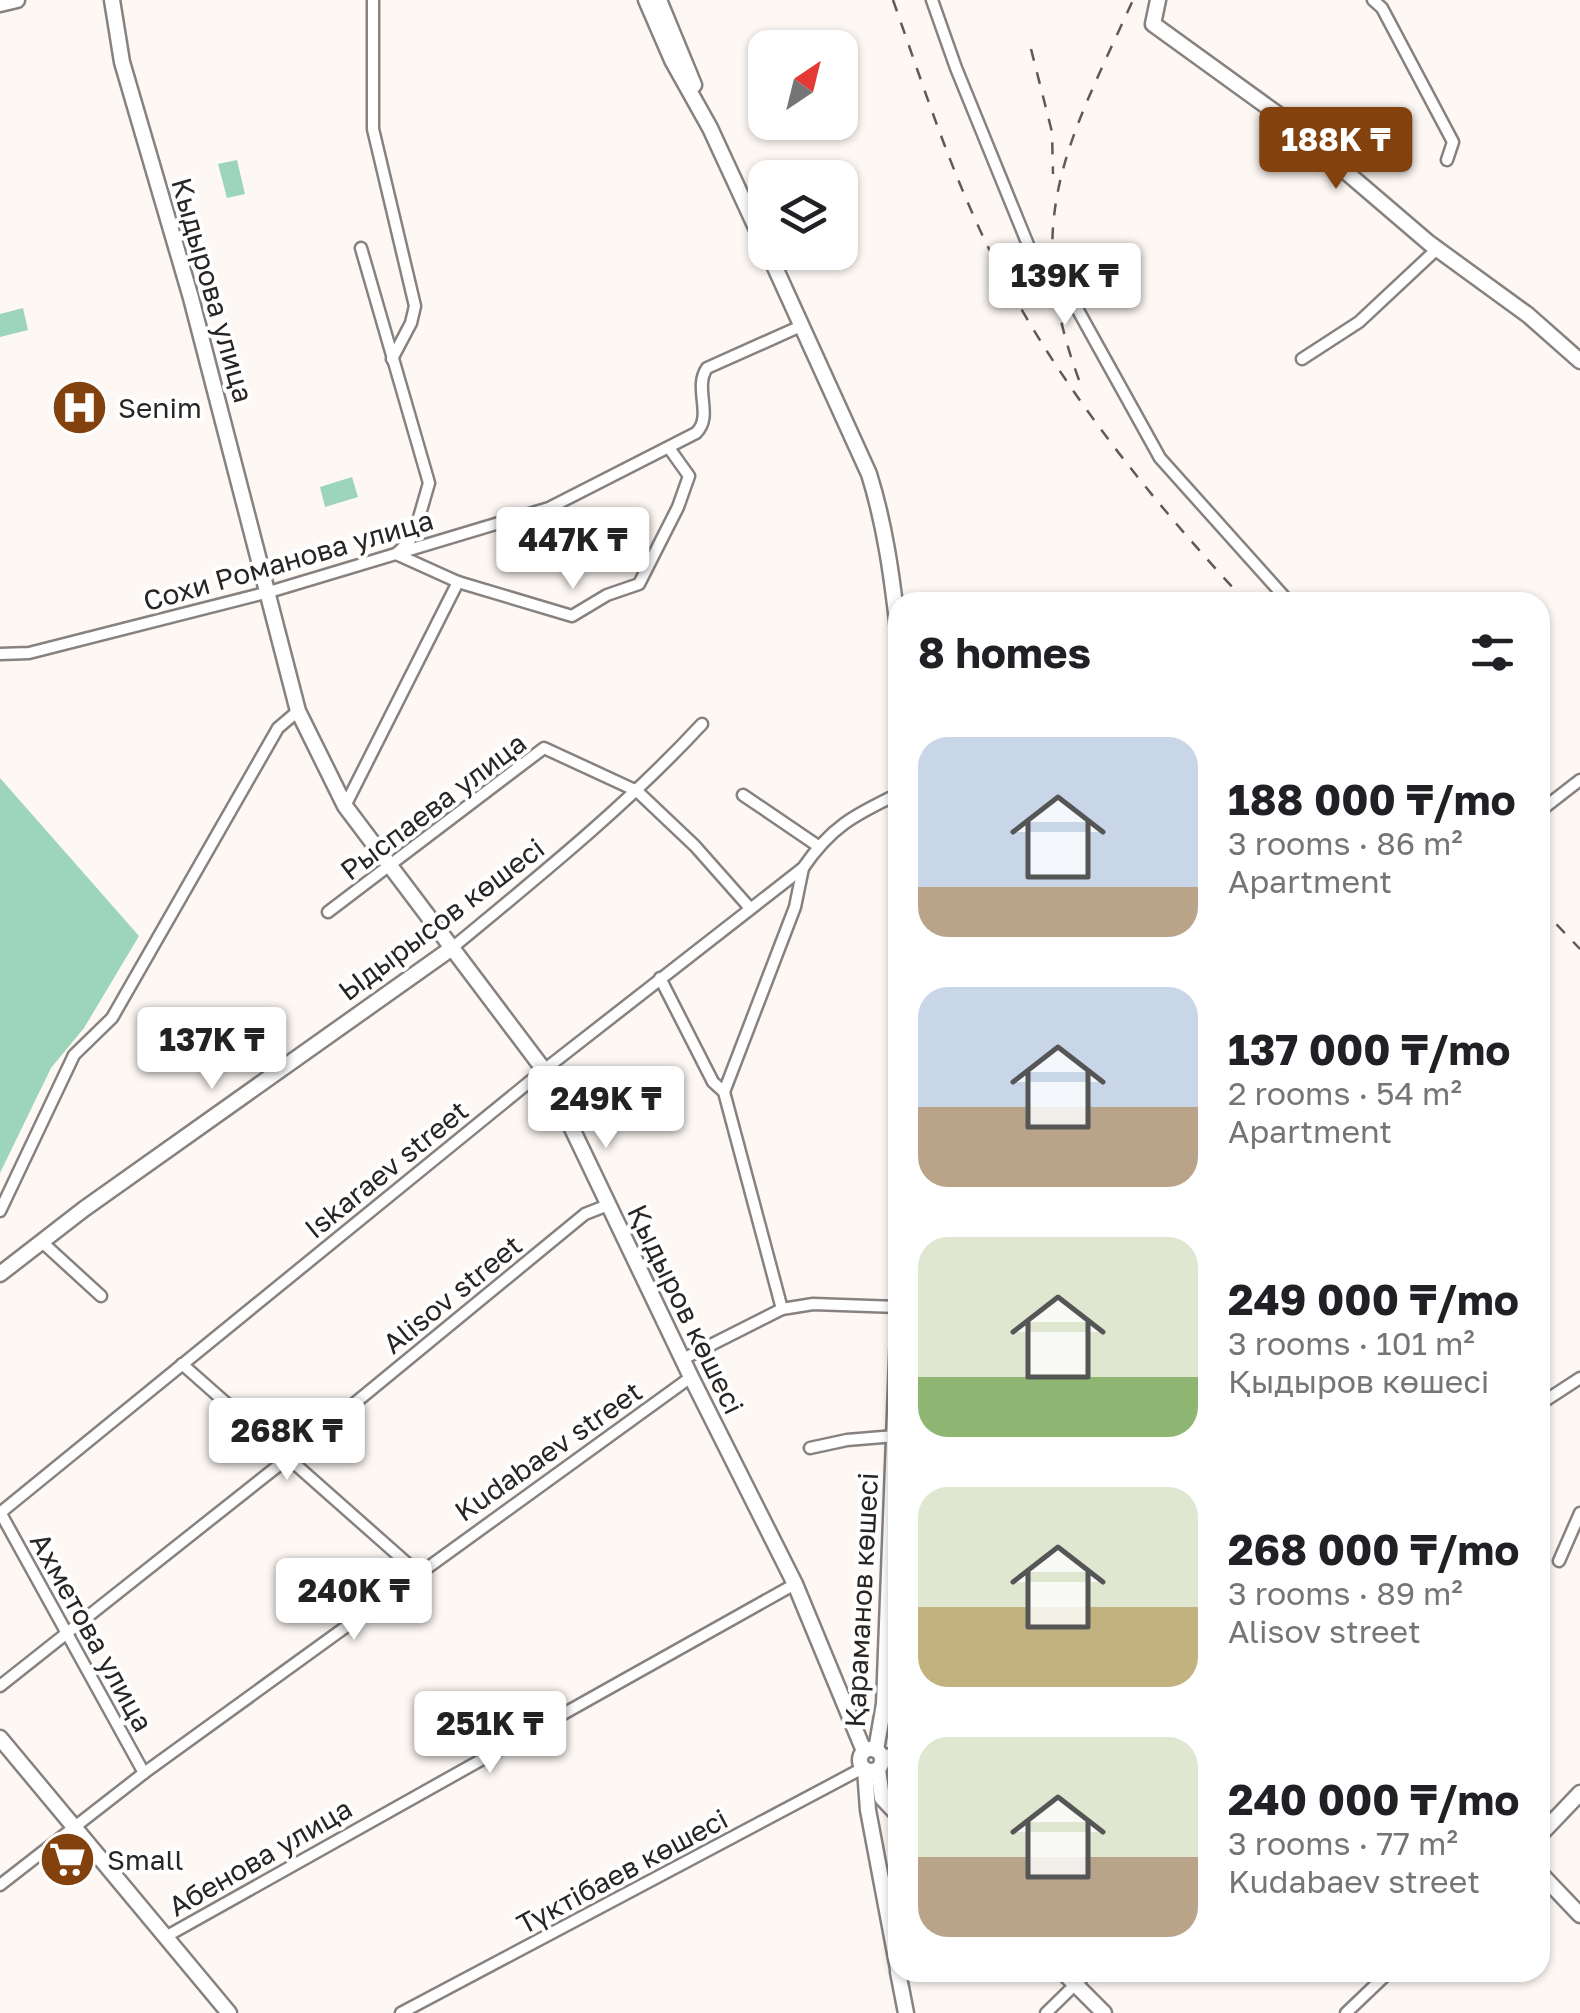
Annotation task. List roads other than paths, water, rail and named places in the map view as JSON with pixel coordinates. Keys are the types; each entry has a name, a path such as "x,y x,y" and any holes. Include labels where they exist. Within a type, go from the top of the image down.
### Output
{"street":[{"path":"0,4 17,0"},
{"name":"Кыдырова улица","path":"112,0 122,62 191,298 269,592"},
{"path":"374,0 373,130 416,306 392,358"},
{"path":"646,0 672,60 710,128"},
{"path":"659,0 748,211"},
{"path":"932,0 1034,257 1074,303 1160,458 1280,592"},
{"path":"1158,0 1154,24 1283,118 1437,249 1528,315 1580,361"},
{"path":"1374,0 1382,8 1453,142 1447,160"},
{"path":"362,248 428,483 409,542 396,554 458,582 572,616 607,594 639,584 678,507 689,476 669,448"},
{"path":"1302,359 1359,322 1437,249"},
{"path":"775,270 862,456 879,507 893,592"},
{"name":"Сохи Романова улица","path":"0,654 30,653 269,592 549,508 702,428 701,378 706,368 801,326"},
{"path":"345,806 458,582"},
{"name":"Қыдыров көшесі","path":"269,592 298,710 345,806 544,1070 690,1378 795,1584 871,1761 878,1790 888,1803"},
{"path":"0,1211 74,1055 112,1018 278,728 298,710"},
{"name":"Ыдырысов көшесі","path":"0,1274 452,948 591,834 702,724"},
{"name":"Рыспаева улица","path":"328,912 390,869 544,748 637,791 696,846 749,907"},
{"path":"1550,803 1580,780"},
{"path":"743,794 818,846"},
{"name":"Iskaraev street","path":"0,1513 544,1070 803,868 828,835 888,799"},
{"path":"724,1092 795,907 803,868"},
{"path":"660,978 712,1082 724,1092 782,1309"},
{"name":"Alisov street","path":"0,1686 288,1458 585,1214 608,1204"},
{"path":"42,1242 101,1296"},
{"path":"683,1358 782,1309 813,1304 888,1306"},
{"path":"182,1364 417,1572"},
{"name":"Kudabaev street","path":"0,1885 74,1825 417,1572 690,1378"},
{"path":"1550,1398 1580,1378"},
{"path":"810,1448 847,1440 888,1446"},
{"name":"Ахметова улица","path":"0,1513 144,1773"},
{"path":"1559,1561 1580,1513"},
{"name":"Абенова улица","path":"167,1936 795,1584"},
{"name":"Қараманов көшесі","path":"888,1618 884,1704 871,1761 868,1810 888,1917"},
{"path":"0,1738 229,2013"},
{"name":"Түктібаев көшесі","path":"401,2013 888,1755"},
{"path":"1550,1824 1580,1793"},
{"path":"868,1810 876,1804 888,1808"},
{"path":"1550,1884 1580,1915"},
{"name":"Қараманов көшесі","path":"900,1982 906,2013"},
{"path":"1073,1982 1104,2013"},
{"path":"1046,2013 1079,1982"},
{"path":"1346,2013 1379,1982"}],"railway":[{"path":"893,0 963,193 1018,303 1107,438 1237,592"},
{"path":"1079,380 1062,324 1053,273 1053,227 1072,141 1133,0"},
{"path":"1031,49 1052,132 1053,174"},
{"path":"1550,918 1580,949"}],"place":[{"name":"Senim","path":"79,407"},
{"name":"Small","path":"68,1859"}]}
